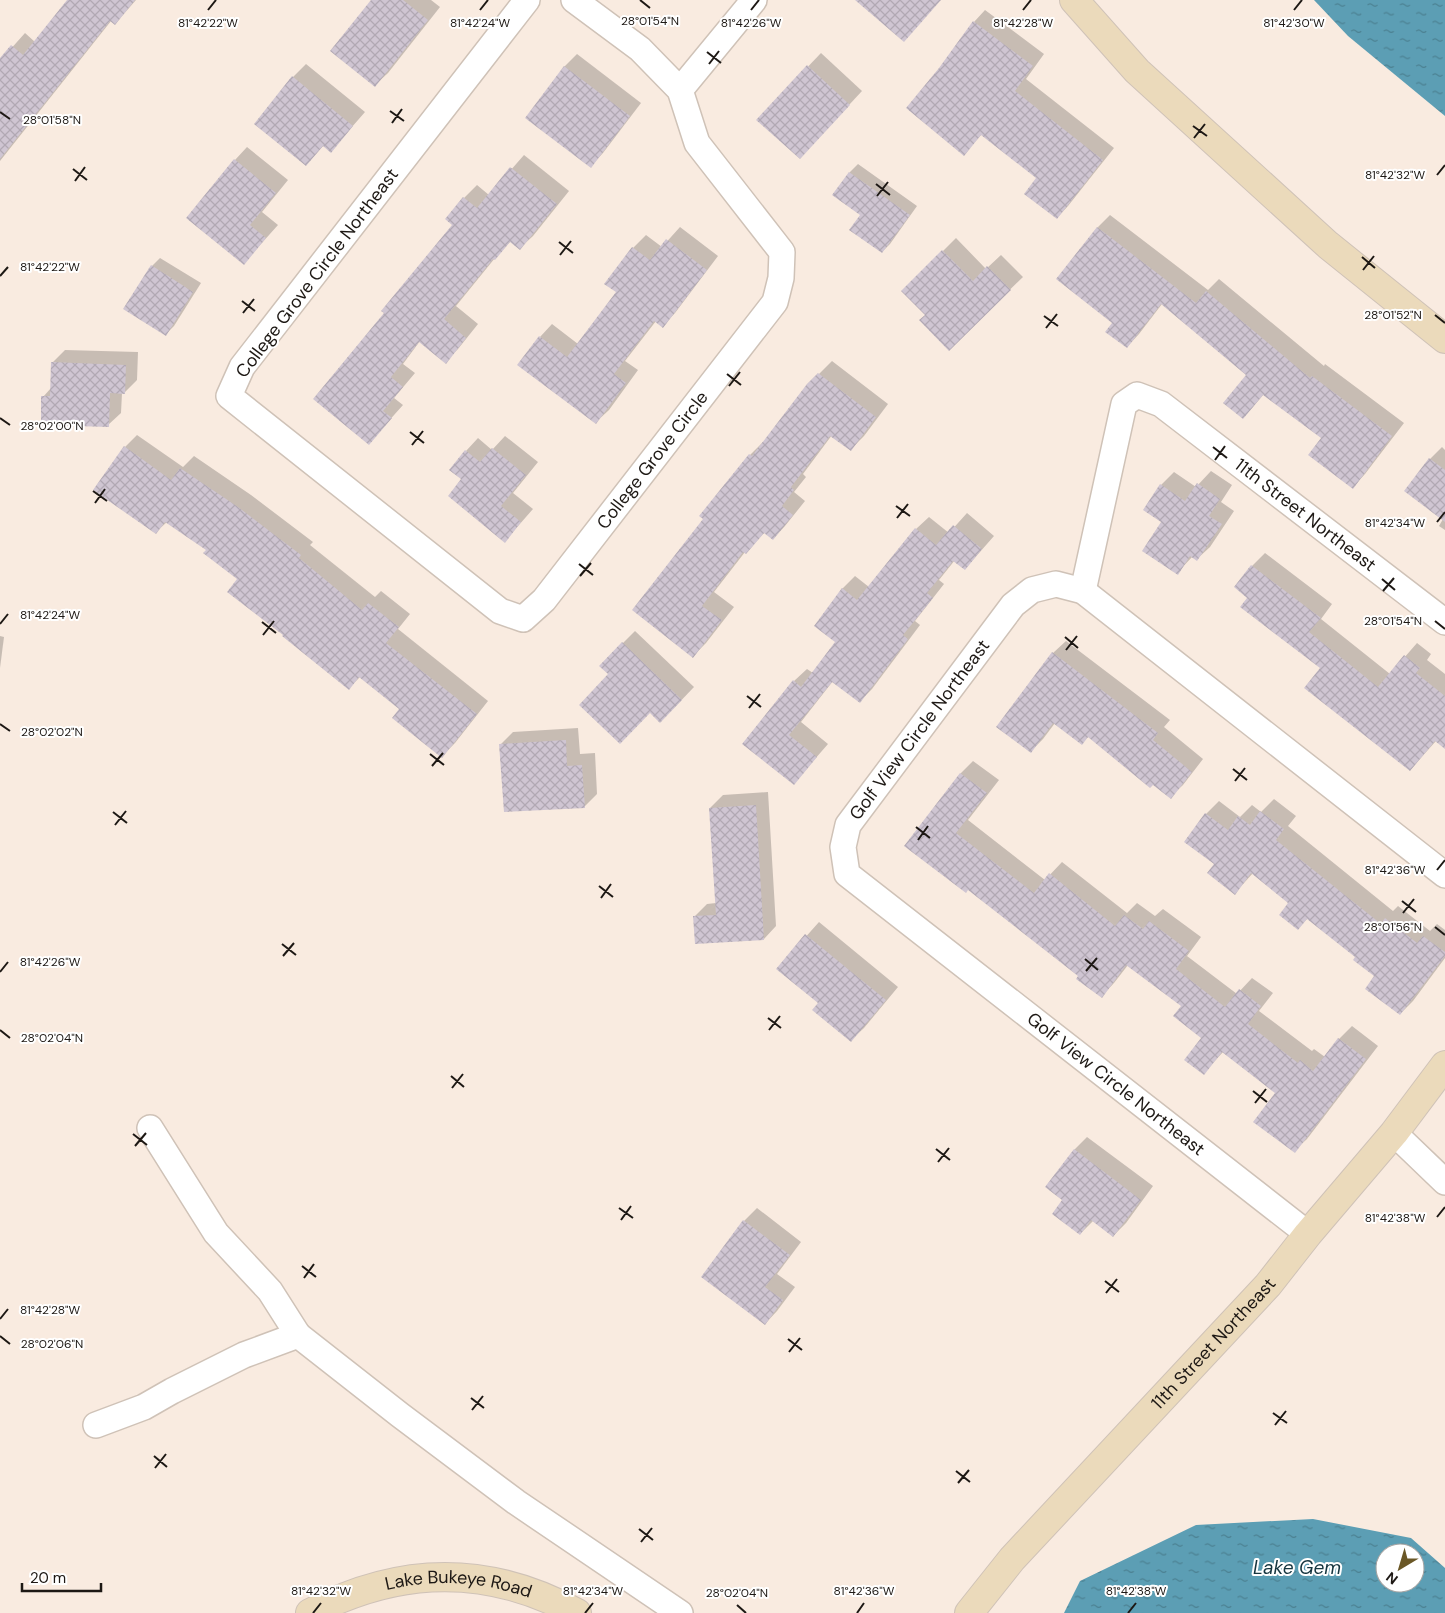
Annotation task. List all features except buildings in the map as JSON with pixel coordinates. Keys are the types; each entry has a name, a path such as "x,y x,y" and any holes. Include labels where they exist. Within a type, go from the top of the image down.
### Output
{"street":[{"name":"College Grove Circle Northeast","path":"427,554 229,396 242,367 527,0"},
{"path":"574,0 640,49 680,90 754,0"},
{"path":"1074,0 1137,71 1328,245 1445,339"},
{"name":"College Grove Circle","path":"427,554 500,611 523,620 544,600 775,302 781,278 782,252 697,143 680,90"},
{"name":"11th Street Northeast","path":"1083,591 1124,404 1138,395 1161,404 1445,622"},
{"name":"Golf View Circle Northeast","path":"1308,1234 847,874 843,847 848,824 1014,604 1032,590 1056,584 1083,591 1445,875"},
{"name":"11th Street Northeast","path":"970,1613 1012,1559 1268,1285 1308,1234 1394,1133 1445,1066"},
{"path":"150,1128 216,1233 270,1291 298,1336 516,1502 680,1613"},
{"path":"1394,1133 1445,1182"},
{"path":"96,1425 144,1407 244,1355 298,1336"},
{"name":"Lake Bukeye Road","path":"310,1613 327,1604 371,1587 408,1578 450,1576 478,1579 519,1588 577,1613"}],"water":[{"path":"1314,0 1445,0 1445,116 1348,36"},
{"name":"Lake Gem","path":"1313,1519 1411,1538 1417,1543 1375,1543 1375,1593 1425,1593 1425,1550 1445,1568 1445,1613 1064,1613 1080,1581 1196,1525"}]}
